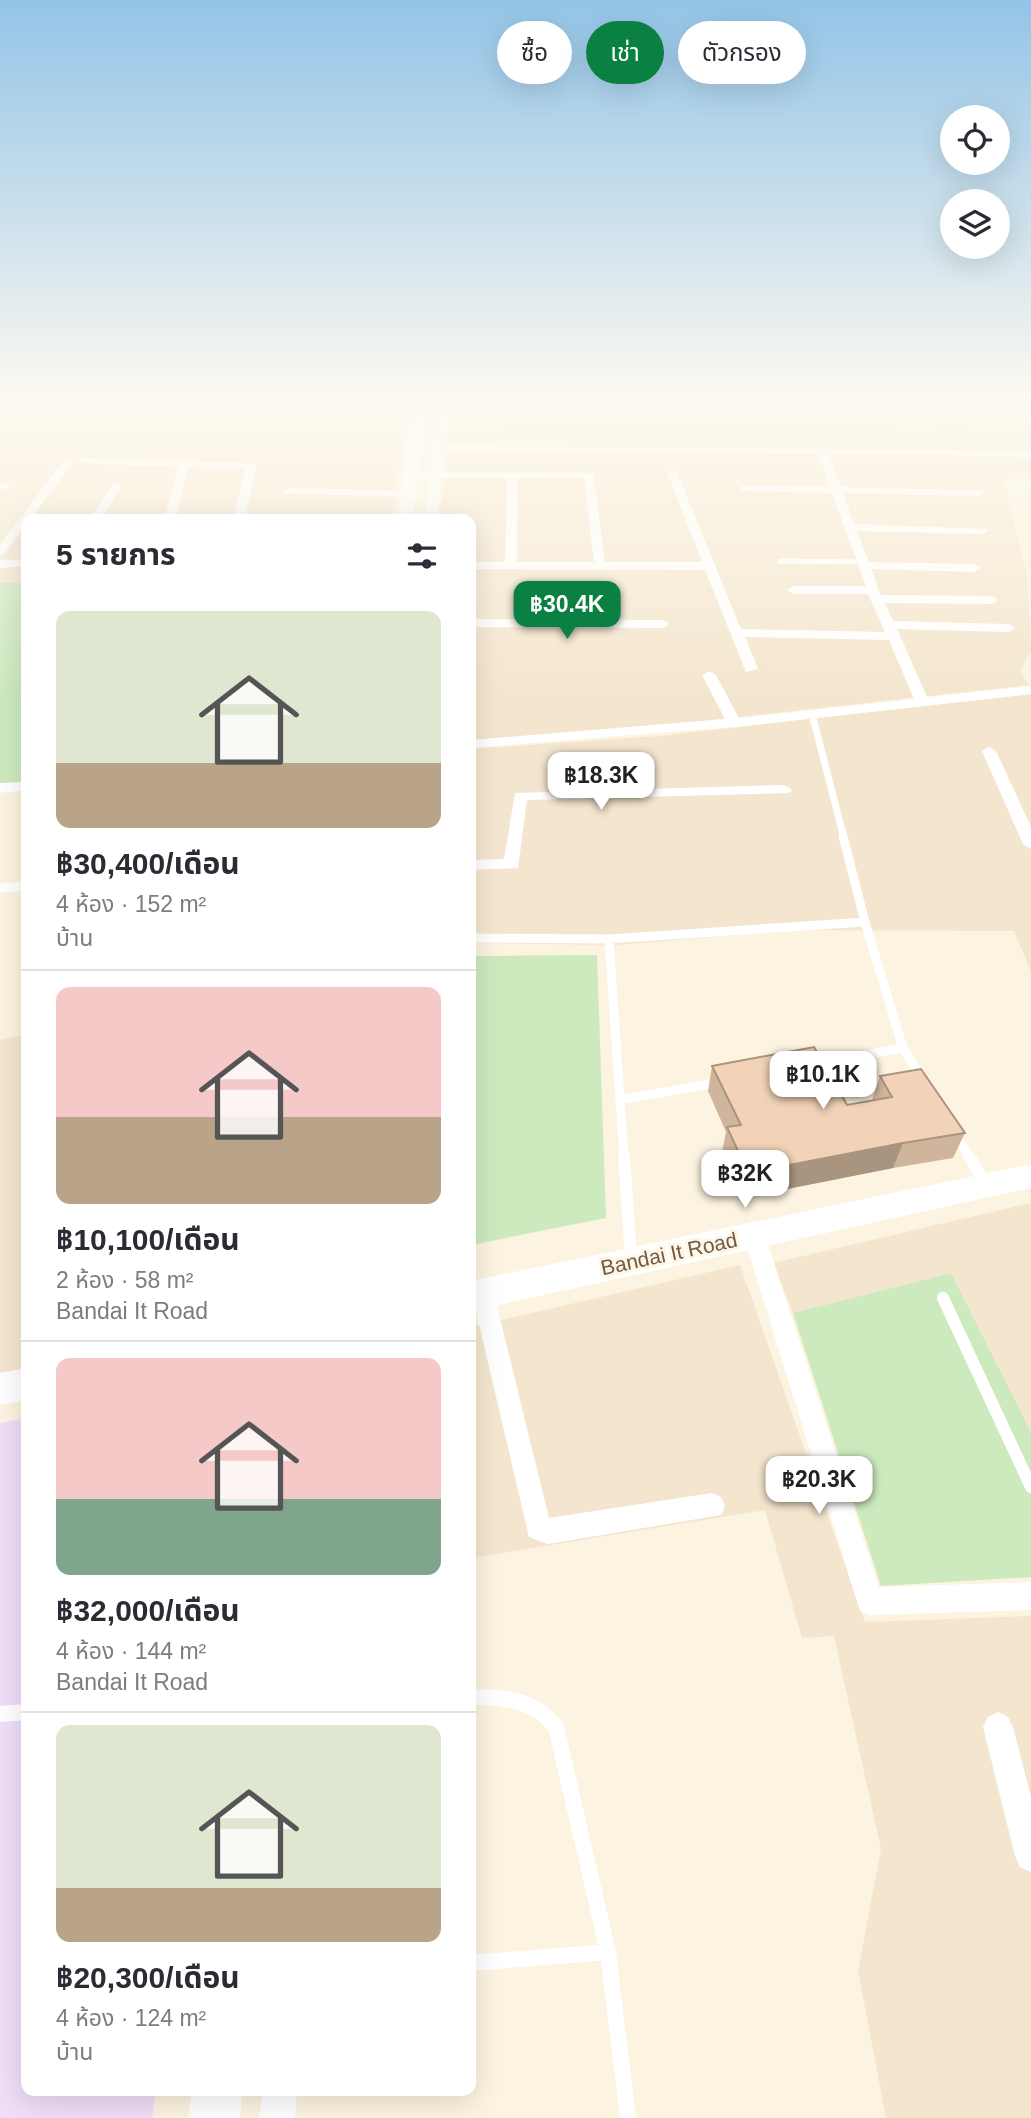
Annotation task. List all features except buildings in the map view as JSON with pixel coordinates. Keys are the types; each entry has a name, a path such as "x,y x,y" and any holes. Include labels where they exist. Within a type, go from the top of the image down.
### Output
{"main road":[{"name":"Bandai It Road","path":"477,1295 1031,1176"},
{"path":"0,1389 21,1385"},
{"path":"214,2118 216,2096"}],"street":[{"path":"511,566 512,501"},
{"path":"592,501 600,566"},
{"path":"683,501 751,669"},
{"path":"841,501 875,594 923,703"},
{"path":"0,552 21,527"},
{"path":"850,527 982,531"},
{"path":"0,564 21,563"},
{"path":"863,563 956,584 992,600"},
{"path":"476,566 709,566"},
{"path":"793,590 875,594 956,584 975,568"},
{"path":"476,623 663,624"},
{"path":"737,633 1009,628"},
{"path":"709,675 734,723"},
{"path":"476,744 734,723 1031,690"},
{"path":"989,751 1031,844"},
{"path":"0,788 21,786"},
{"path":"476,865 512,864 520,796 784,790"},
{"path":"754,1235 870,1601 1031,1596"},
{"path":"477,1295 538,1528 548,1531 712,1506"},
{"path":"998,1727 1031,1856"},
{"path":"277,2118 279,2096"}],"lane":[{"path":"780,561 863,563"},
{"path":"813,715 865,922 903,1048 931,1094"},
{"path":"0,888 21,886"},
{"path":"476,938 609,939 865,922"},
{"path":"609,939 631,1262"},
{"path":"795,1068 903,1048"},
{"path":"620,1100 728,1080"},
{"path":"945,1117 987,1185"},
{"path":"943,1298 1031,1487"},
{"path":"476,1697 530,1702 545,1712 556,1727 608,1952 628,2118"},
{"path":"0,1714 21,1712"},
{"path":"476,1964 608,1952"}],"shaded area":[{"path":"0,501 394,501 392,514 21,514 21,583 0,583"},
{"path":"442,501 1009,501 1027,575 1031,650 1020,671 1029,685 649,727 476,740 476,514 441,514"},
{"path":"1031,694 1031,972 1014,931 798,930 616,945 476,943 476,749 659,736"},
{"path":"21,1035 21,1374 0,1378 0,1040"},
{"path":"1031,1203 1031,1432 951,1273 793,1313 773,1263"},
{"path":"740,1265 865,1622 1031,1616 1031,2118 886,2118 858,1971 881,1849 834,1636 802,1638 765,1510 476,1557 476,1326"},
{"path":"21,1419 21,2096 155,2096 152,2118 0,2118 0,1423"}],"green space":[{"path":"0,583 21,583 21,782 0,784"},
{"path":"597,955 606,1218 476,1244 476,956"},
{"path":"951,1273 1031,1432 1031,1577 881,1586 793,1313"}]}
